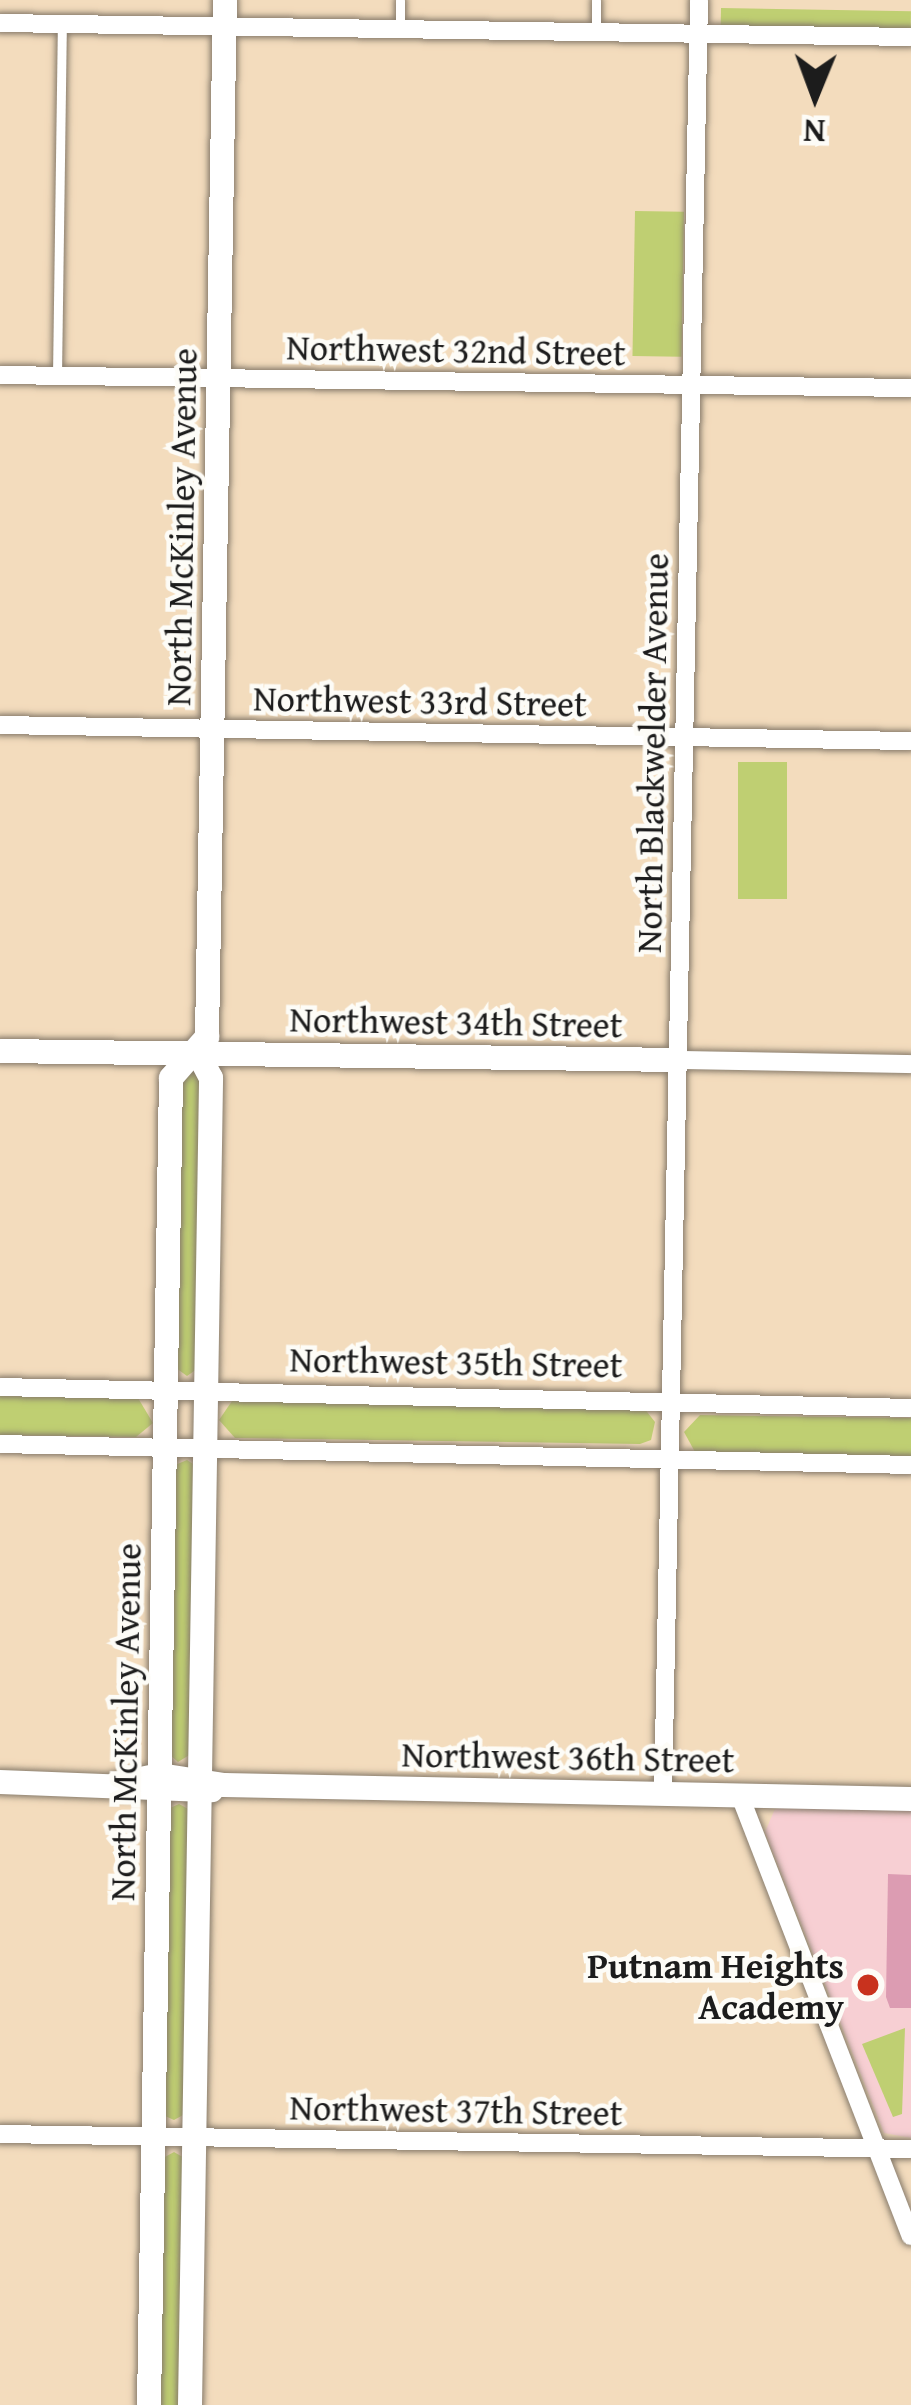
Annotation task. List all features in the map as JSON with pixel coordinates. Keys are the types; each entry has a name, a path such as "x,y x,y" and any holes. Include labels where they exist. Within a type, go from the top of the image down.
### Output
{"street":[{"name":"North McKinley Avenue","path":"149,2405 171,1078 197,1054 207,1037 225,0"},
{"name":"North Blackwelder Avenue","path":"663,1794 699,0"},
{"path":"0,23 911,37"},
{"name":"Northwest 32nd Street","path":"0,375 911,388"},
{"name":"Northwest 33rd Street","path":"0,725 911,741"},
{"name":"Northwest 34th Street","path":"0,1051 911,1064"},
{"name":"North McKinley Avenue","path":"190,2405 211,1078 197,1054"},
{"name":"Northwest 35th Street","path":"0,1387 911,1408"},
{"path":"0,1444 911,1465"},
{"name":"Northwest 36th Street","path":"0,1782 911,1799"},
{"path":"740,1796 911,2236"},
{"name":"Northwest 37th Street","path":"0,2134 911,2150"}],"lane":[{"path":"400,0 400,29"},
{"path":"596,0 596,32"},
{"path":"57,376 62,24"}],"shaded area":[{"name":"Putnam Heights Academy","path":"775,1809 911,1809 911,2138 884,2133 765,1832"}],"green space":[{"path":"721,8 911,11 911,30 721,27"},
{"path":"635,211 684,212 681,357 632,356"},
{"path":"738,762 787,762 787,899 738,899"},
{"path":"193,1070 200,1075 197,1369 187,1376 176,1368 179,1080"},
{"path":"0,1396 138,1398 153,1423 136,1437 0,1435"},
{"path":"232,1401 644,1408 655,1422 651,1440 640,1444 235,1438 219,1420"},
{"path":"700,1415 911,1418 911,1456 695,1452 684,1432"},
{"path":"187,1460 193,1464 191,1754 178,1762 170,1755 175,1465"},
{"path":"179,1804 190,1810 185,2114 174,2120 165,2116 170,1808"},
{"path":"905,2028 902,2114 893,2117 862,2044"},
{"path":"174,2152 186,2159 182,2405 158,2405 163,2158"}],"building":[{"path":"888,1874 911,1875 911,2008 890,2008 886,1997"}],"place":[{"name":"Putnam Heights Academy","path":"868,1985"}]}
